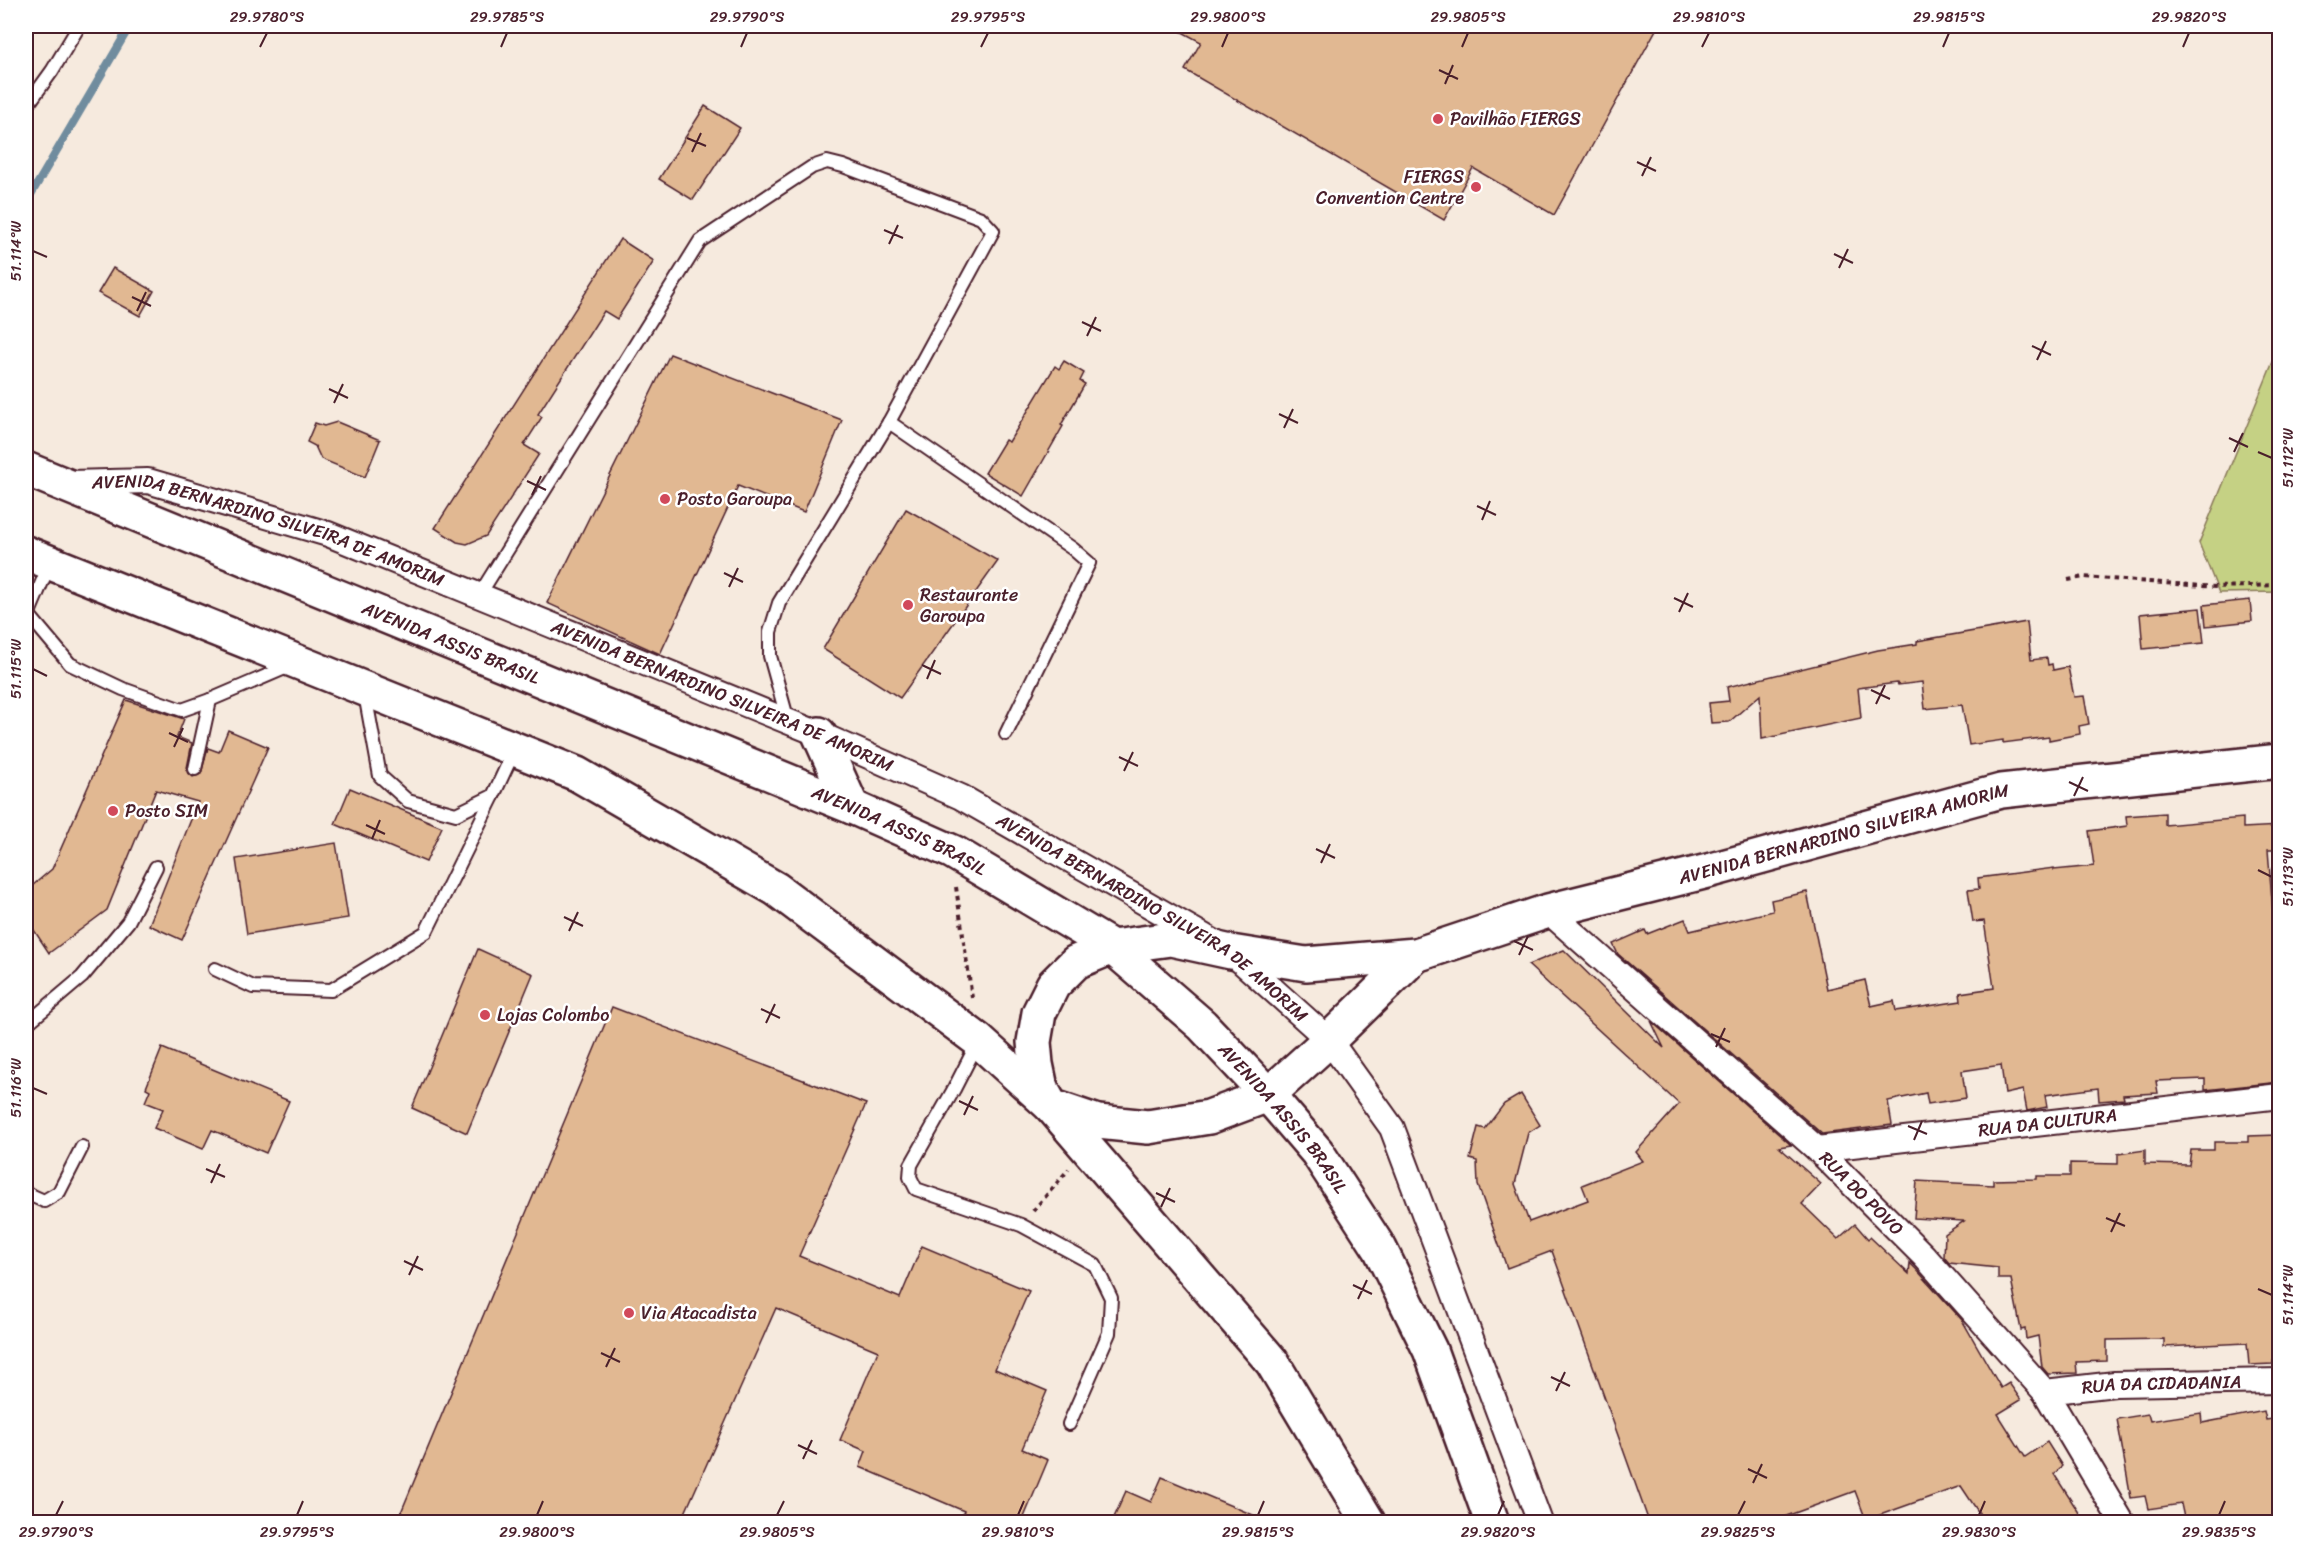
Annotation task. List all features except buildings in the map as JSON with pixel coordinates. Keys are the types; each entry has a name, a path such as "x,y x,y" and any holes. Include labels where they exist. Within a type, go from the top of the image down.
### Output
{"main road":[{"name":"AVENIDA ASSIS BRASIL","path":"26,469 852,807 953,852 1112,948 1202,1025 1268,1095 1317,1152 1380,1249 1430,1350 1492,1522"},
{"path":"38,558 577,774 776,889 978,1040 1051,1106 1272,1362 1368,1522"},
{"path":"819,734 852,807"},
{"name":"AVENIDA BERNARDINO SILVEIRA AMORIM","path":"1416,955 1329,1040 1268,1095 1209,1117 1148,1127 1098,1122 1051,1106 1041,1088 1035,1064 1034,1042 1039,1013 1053,985 1076,962 1112,948 1171,939 1306,964 1416,955 1548,911 1708,871 2001,791 2280,761"}],"street":[{"name":"AVENIDA BERNARDINO SILVEIRA DE AMORIM","path":"60,483 147,481 328,534 819,734 961,797 1232,952 1329,1040 1392,1128 1540,1522"},
{"name":"RUA DO POVO","path":"1548,911 1817,1149 1924,1256 2045,1392 2122,1522"},
{"name":"RUA DA CULTURA","path":"1817,1149 2280,1096"},
{"name":"RUA DA CIDADANIA","path":"2045,1392 2115,1384 2280,1381"}],"lane":[{"path":"26,106 52,71 79,26"},
{"path":"478,597 700,241 812,166 827,162 981,218 993,231 889,422 779,603 770,632 770,656 788,722"},
{"path":"889,422 1073,549 1089,563 1006,734"},
{"path":"38,558 27,617 70,664 123,689 182,710 297,662"},
{"path":"364,689 380,776 408,801 456,814 493,796"},
{"path":"195,769 210,700"},
{"path":"215,969 253,987 331,990 426,932 515,750"},
{"path":"26,1022 82,977 128,922 156,867"},
{"path":"978,1040 954,1089 911,1165 910,1177 916,1189 1021,1225 1095,1265 1111,1298 1109,1333 1069,1424"},
{"path":"26,1193 44,1201 59,1192 82,1147"}],"path":[{"path":"2068,580 2084,577 2216,587 2280,585"},
{"path":"953,852 978,1040"},
{"path":"1021,1225 1087,1148"}],"green space":[{"path":"2279,347 2279,592 2219,593 2199,543"}],"waterway":[{"path":"26,203 130,26"}],"place":[{"name":"Pavilhão FIERGS","path":"1438,119"},
{"name":"FIERGS Convention Centre","path":"1476,187"},
{"name":"Posto Garoupa","path":"665,499"},
{"name":"Restaurante Garoupa","path":"908,605"},
{"name":"Posto SIM","path":"113,811"},
{"name":"Lojas Colombo","path":"485,1015"},
{"name":"Via Atacadista","path":"629,1313"}]}
